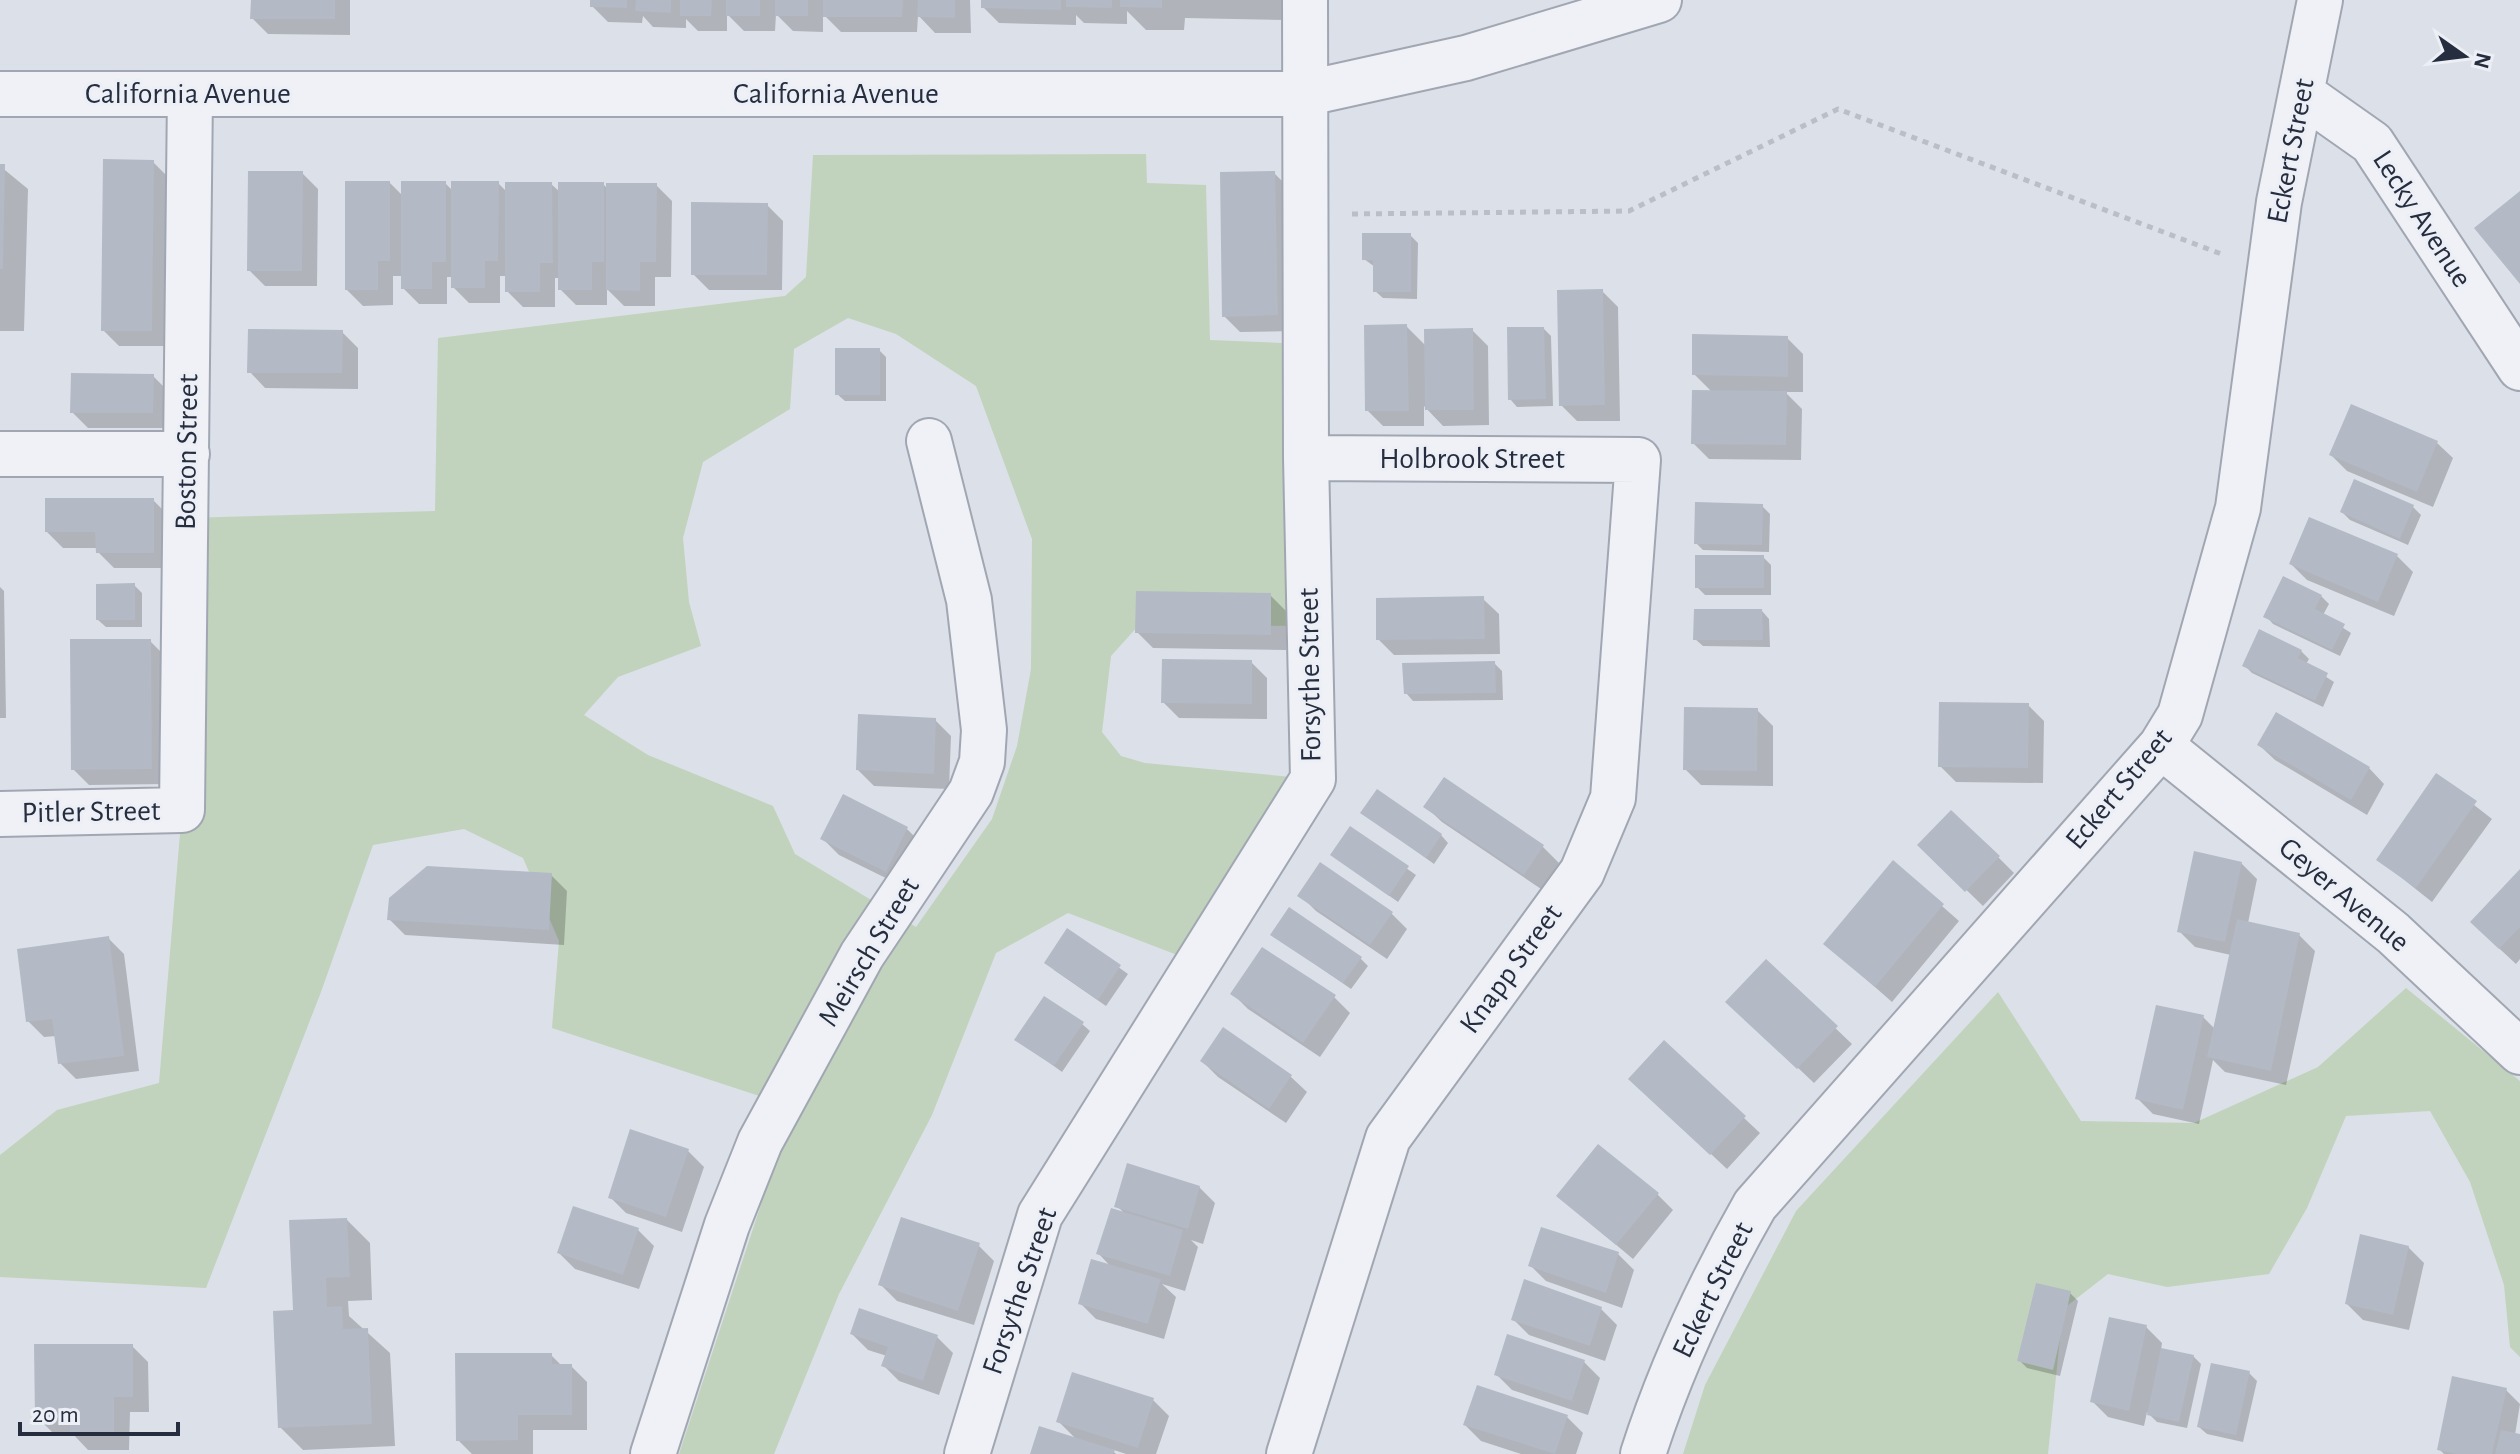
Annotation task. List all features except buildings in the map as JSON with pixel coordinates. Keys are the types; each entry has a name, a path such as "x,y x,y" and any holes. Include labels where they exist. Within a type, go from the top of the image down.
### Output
{"street":[{"name":"Forsythe Street","path":"967,1454 1040,1215 1313,779 1306,458 1305,0"},
{"name":"California Avenue","path":"0,94 1303,94 1466,58 1659,0"},
{"name":"Eckert Street","path":"1643,1454 1683,1349 1724,1260 1755,1205 2161,746 2180,715 2238,508 2279,202 2320,0"},
{"name":"Lecky Avenue","path":"2301,93 2372,143 2520,368"},
{"name":"Boston Street","path":"182,810 190,94"},
{"name":"Meirsch Street","path":"653,1454 727,1225 760,1142 862,955 971,792 982,762 984,730 969,600 929,441"},
{"path":"0,454 187,454"},
{"name":"Holbrook Street","path":"1306,458 1638,460"},
{"name":"Knapp Street","path":"1289,1454 1388,1138 1582,872 1613,798 1638,460"},
{"name":"Geyer Avenue","path":"2161,746 2393,933 2520,1052"},
{"name":"Pitler Street","path":"0,814 182,810"}],"path":[{"path":"1304,214 1629,211 1838,109 2225,256"}],"green space":[{"path":"1146,154 1147,183 1206,185 1210,340 1305,344 1309,626 1139,625 1111,656 1102,732 1121,756 1145,763 1313,779 1198,963 1068,913 996,953 932,1115 839,1294 774,1454 679,1454 793,1107 552,1028 559,941 523,858 464,829 373,845 321,992 206,1288 0,1277 0,1155 57,1110 159,1083 182,810 186,518 435,511 438,338 785,296 806,277 813,155","holes":["848,318 896,334 976,386 1032,539 1031,669 1017,746 992,819 916,927 795,854 773,806 648,755 584,715 618,677 701,646 689,602 683,538 703,462 790,409 794,349"]},
{"path":"2406,988 2520,1081 2520,1357 2510,1347 2504,1285 2470,1182 2430,1111 2346,1116 2307,1208 2269,1274 2167,1287 2108,1274 2063,1309 2048,1454 1683,1454 1705,1385 1796,1211 1998,992 2081,1121 2194,1123 2318,1067"}]}
